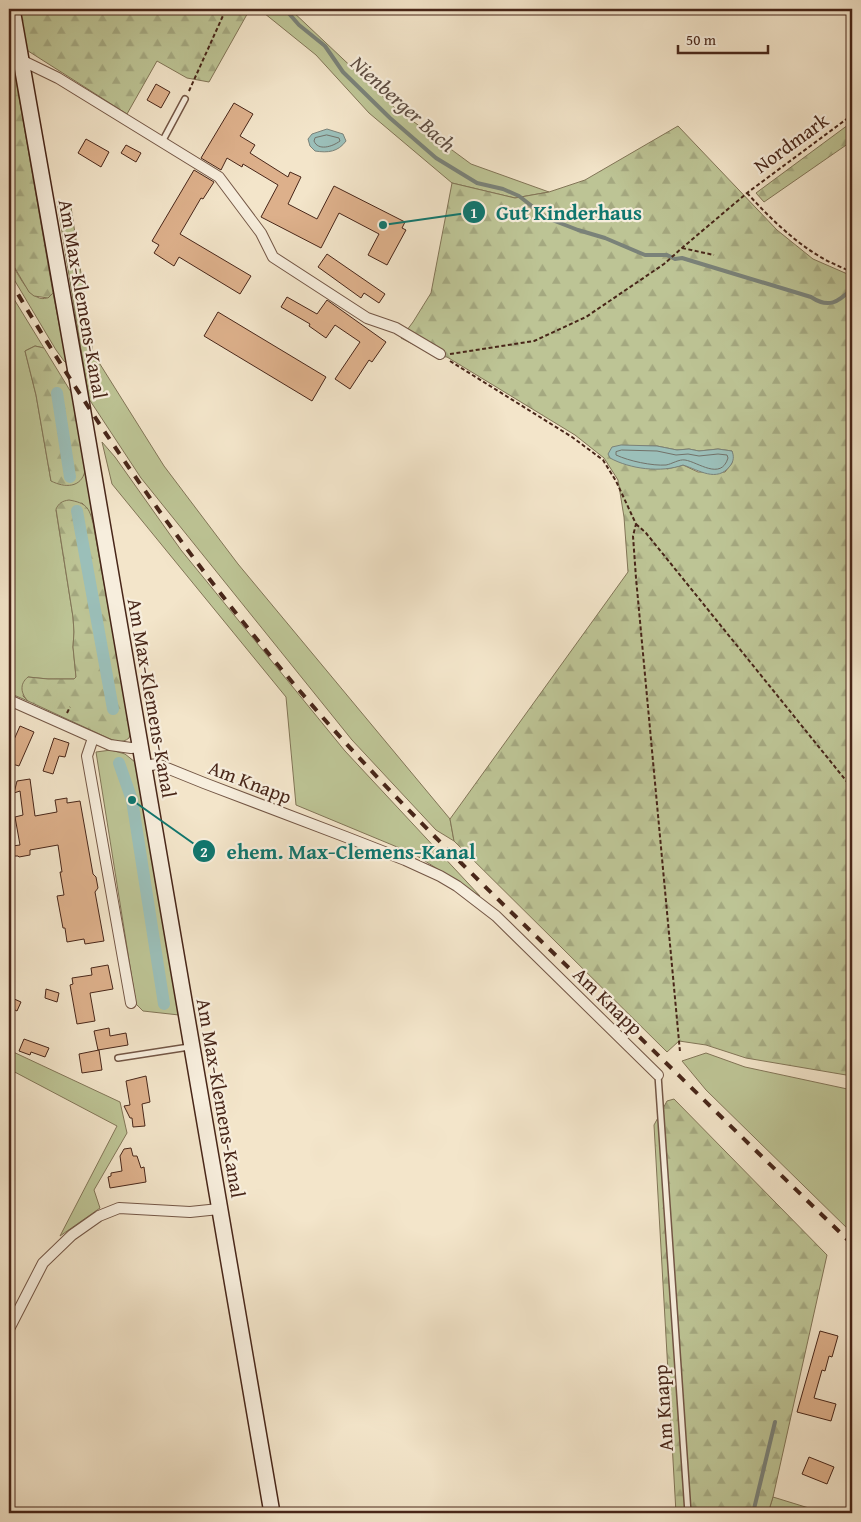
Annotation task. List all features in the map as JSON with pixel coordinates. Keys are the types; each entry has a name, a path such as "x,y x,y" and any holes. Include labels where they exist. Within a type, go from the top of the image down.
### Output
{"main road":[{"name":"Am Max-Klemens-Kanal","path":"12,9 144,766 188,1047 219,1209 272,1513"}],"street":[{"path":"20,60 58,78 219,177 261,234 274,257 367,318 396,328 440,354"},
{"path":"9,700 110,745 131,748 140,747"},
{"path":"93,738 87,756 131,1003"},
{"name":"Am Knapp","path":"144,766 157,764 405,860 457,886 496,916 658,1075"},
{"path":"9,1329 43,1264 72,1234 99,1216 119,1208 190,1212 219,1209"}],"lane":[{"path":"162,142 185,99"},
{"path":"118,1058 188,1047"},
{"name":"Am Knapp","path":"658,1075 688,1513"}],"path":[{"path":"185,99 226,9"},
{"name":"Nordmark","path":"440,354 456,354 534,342 586,317 664,264 678,250 747,193 852,116"},
{"path":"747,193 786,232 824,259 852,272"},
{"path":"682,248 714,256"},
{"path":"440,354 572,437 603,460 616,481 636,524 646,533 852,788"},
{"path":"636,524 633,536 636,578 680,1052"},
{"path":"9,683 10,674"}],"green space":[{"path":"19,9 250,9 209,82 187,78 157,61 127,114 25,49"},
{"path":"259,9 290,9 395,108 471,164 549,192 515,198 452,183 369,113 316,55"},
{"path":"9,39 53,293 48,298 34,296 29,292 9,258"},
{"path":"852,122 852,141 764,202 756,193"},
{"path":"678,126 777,230 813,259 852,276 852,1076 746,1058 706,1045 679,1041 667,1052 454,841 450,819 628,572 624,517 618,480 604,458 575,435 447,357 436,356 401,338 431,293 452,183 515,198 549,192 585,180","holes":["640,446 657,446 677,450 689,449 699,451 718,449 732,451 732,463 725,472 698,472 683,465 667,469"]},
{"path":"57,201 71,207 93,353 164,466 238,564 450,819 454,841 436,830 352,740 141,478 89,399"},
{"path":"9,258 21,280 33,294 40,298 46,298 53,293 67,364 56,350 9,271"},
{"path":"9,291 44,348 35,346 25,351 36,395 51,481 85,464 93,523 87,508 82,503 56,510 73,617 76,677 74,679 48,679 28,677 23,696 28,701 9,693"},
{"path":"35,346 44,348 74,397 85,471 80,481 72,485 62,485 51,481 36,395 25,351"},
{"path":"102,442 115,457 181,550 345,751 480,896 414,854 296,805 286,697 112,484"},
{"path":"69,500 83,504 88,509 93,523 131,732 129,738 124,741 111,739 28,701 23,692 23,683 28,677 74,679 76,677 73,617 56,509 58,505"},
{"path":"111,750 125,754 135,762 179,1015 143,1011 136,1004 96,752"},
{"path":"9,1050 120,1102 127,1133 94,1190 100,1208 60,1236 117,1126 9,1069"},
{"path":"706,1053 745,1067 852,1090 852,1233 706,1090 682,1061"},
{"path":"674,1099 827,1255 768,1513 676,1513 654,1125 667,1101"},
{"path":"773,1497 825,1513 768,1513"}],"water":[{"path":"327,129 343,134 346,141 332,151 315,151 310,146 308,139 312,134"},
{"path":"621,445 657,446 677,450 689,449 699,451 718,449 732,451 733,459 725,471 719,474 708,474 683,465 665,469 646,469 627,465 610,458 608,454 612,447"}],"building":[{"path":"156,84 170,92 161,108 147,100"},
{"path":"234,103 253,114 240,136 255,145 250,153 288,177 290,172 301,177 288,204 317,219 334,186 405,222 402,228 406,230 387,265 368,255 379,234 339,213 321,248 261,217 278,185 243,164 242,167 227,158 221,170 201,158"},
{"path":"86,139 109,152 101,167 78,153"},
{"path":"126,145 141,153 136,162 121,153"},
{"path":"194,170 214,182 203,199 201,198 180,234 251,276 240,294 179,257 174,266 154,253 159,245 152,241"},
{"path":"327,254 385,294 379,303 364,293 361,298 318,267"},
{"path":"287,297 317,314 327,300 386,342 372,362 369,360 350,389 335,379 360,342 335,325 326,338 309,326 310,324 281,307"},
{"path":"218,312 326,377 312,401 204,336"},
{"path":"20,726 34,732 19,766 9,763 9,751"},
{"path":"54,738 69,743 65,757 59,756 53,774 43,771"},
{"path":"30,779 35,816 57,812 55,800 67,798 67,803 80,801 93,874 96,877 98,888 95,892 104,941 85,944 84,939 67,942 57,896 64,895 58,845 30,850 30,855 13,856 12,846 20,845 15,817 23,815 20,791 14,793 17,781"},
{"path":"108,965 113,989 90,993 95,1021 77,1024 70,985 73,984 72,978 92,975 91,968"},
{"path":"46,989 59,993 57,1002 45,998"},
{"path":"12,998 21,1002 17,1011 9,1007"},
{"path":"109,1028 110,1036 126,1033 128,1045 98,1050 94,1031"},
{"path":"24,1039 49,1048 45,1057 31,1052 30,1055 19,1051"},
{"path":"99,1050 102,1070 82,1073 79,1054"},
{"path":"146,1076 150,1102 142,1104 145,1126 133,1127 132,1118 130,1118 124,1106 130,1105 126,1081"},
{"path":"131,1148 133,1156 137,1156 141,1168 144,1167 146,1182 110,1188 108,1177 111,1176 111,1173 122,1171 120,1156 124,1149"},
{"path":"820,1331 838,1336 832,1357 829,1356 825,1371 822,1370 814,1398 836,1404 831,1421 797,1412"},
{"path":"809,1457 834,1467 827,1484 802,1474"}],"waterway":[{"name":"Nienberger Bach","path":"285,9 299,25 325,46 343,72 390,118 436,158 477,183 503,189 519,196 547,218 605,238 645,255 667,255 675,259 682,258 811,297 823,303 838,300 852,289"},
{"path":"57,393 70,477"},
{"path":"77,511 113,709"},
{"path":"119,763 132,800 164,1004"},
{"path":"753,1513 775,1422"}],"railway":[{"path":"9,279 80,395 156,507 238,616 325,720 445,847 852,1244"}],"place":[{"name":"Gut Kinderhaus","path":"383,225"},
{"name":"ehem. Max-Clemens-Kanal","path":"132,800"}]}
